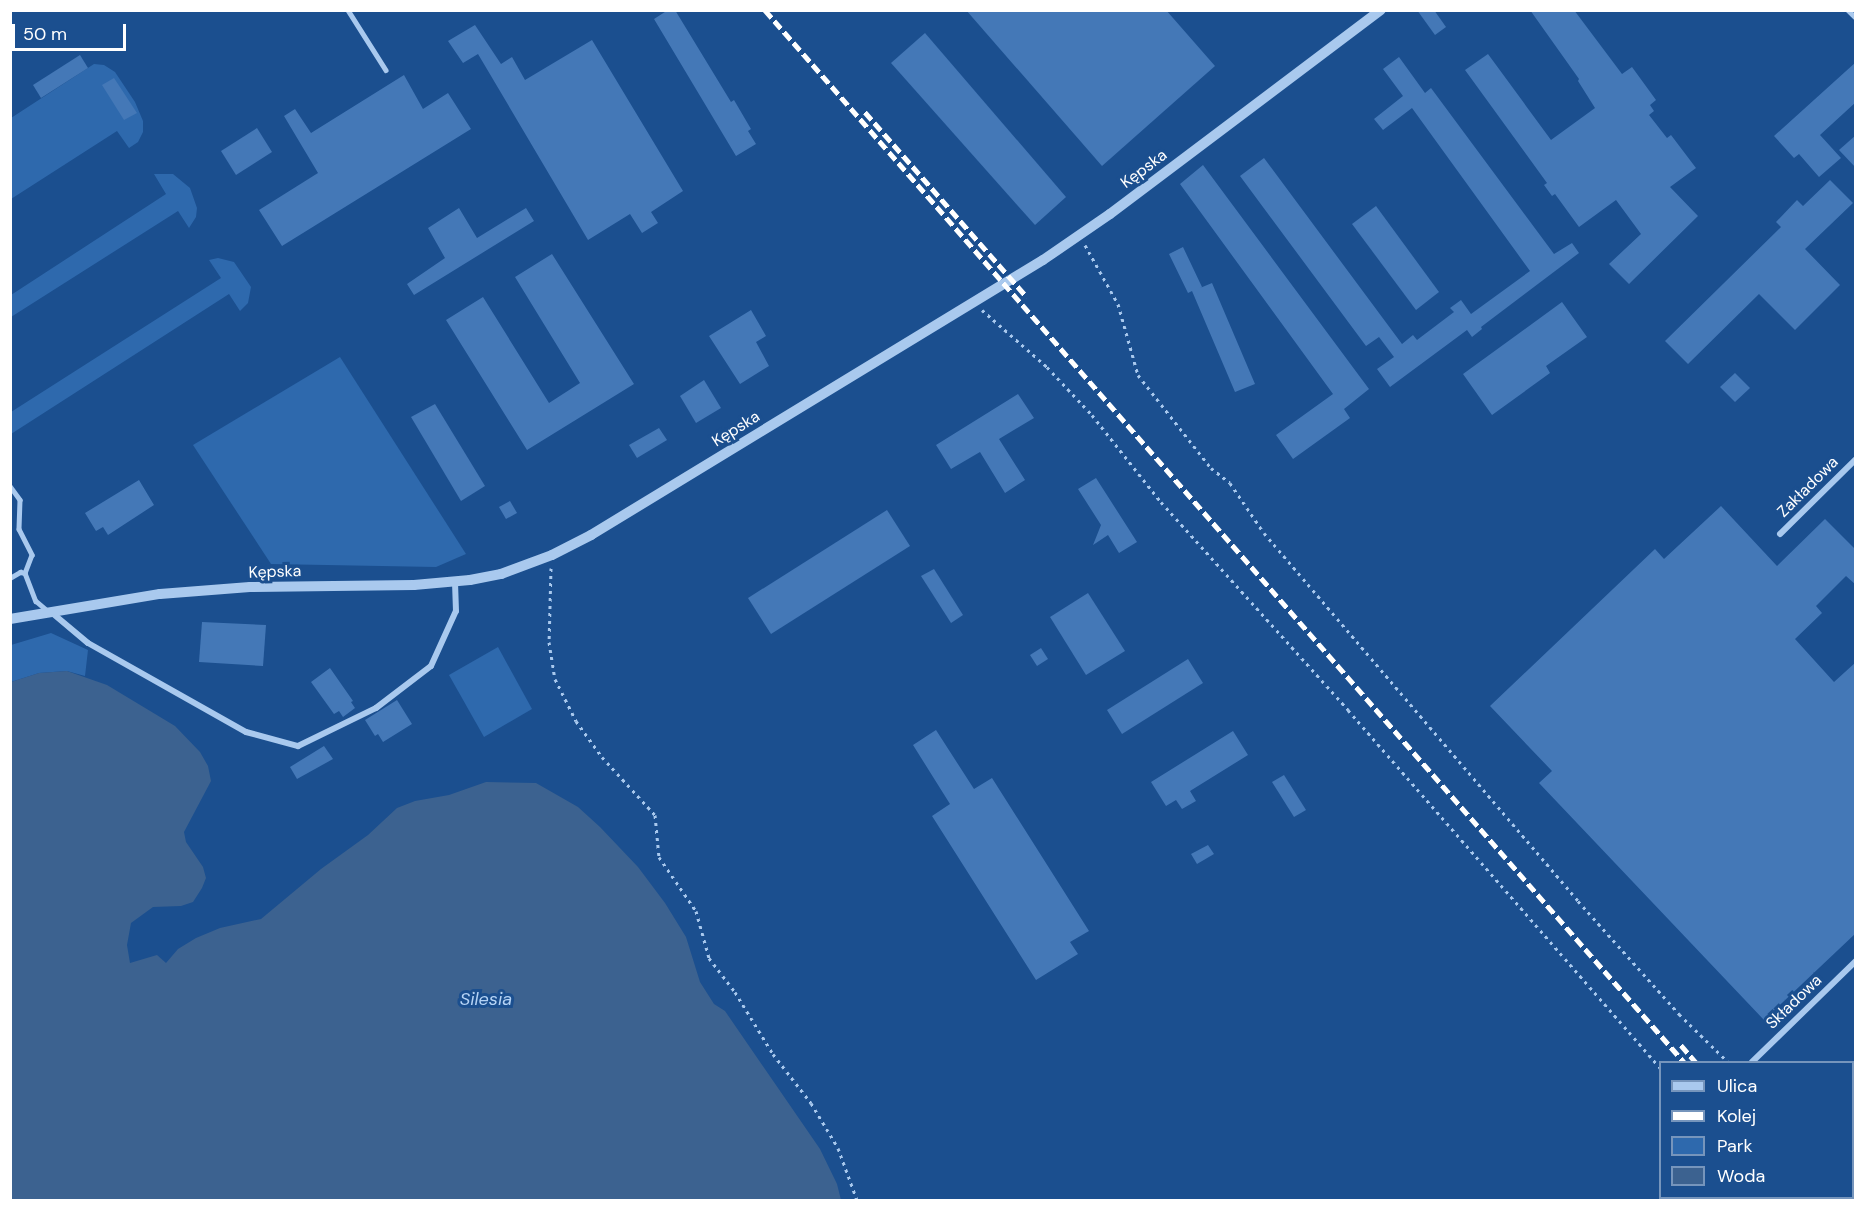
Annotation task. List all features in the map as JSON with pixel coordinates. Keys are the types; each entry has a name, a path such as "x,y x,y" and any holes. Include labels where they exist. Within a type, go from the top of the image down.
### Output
{"street":[{"name":"Kępska","path":"10,619 160,594 250,587 414,585 455,582 501,574 552,555 591,535 663,492 972,301 1043,261 1382,10"},
{"name":"Zakładowa","path":"1780,534 1856,459"},
{"path":"51,612 88,643 246,732 298,746 376,708 431,666 456,611 455,582"},
{"name":"Składowa","path":"1753,1061 1856,961"}],"lane":[{"path":"348,10 386,70"},
{"path":"1848,10 1856,18"},
{"path":"10,486 20,500 19,529 32,555 25,573 36,601 51,612"},
{"path":"10,578 25,573"}],"path":[{"path":"1079,235 1118,304 1138,375 1152,394 1211,468 1230,483 1264,532 1571,892 1679,1014 1727,1061"},
{"path":"972,301 1047,366 1092,415 1161,502 1348,710 1659,1067"},
{"path":"552,555 549,642 555,679 576,721 602,757 655,815 659,857 696,911 709,958 735,992 773,1054 811,1103 838,1148 857,1200"}],"green space":[{"path":"94,64 104,65 115,72 135,102 143,121 143,132 138,142 129,148 117,131 11,199 11,118"},
{"path":"154,174 173,174 190,188 197,208 196,217 189,228 178,211 11,317 11,295 166,194"},
{"path":"218,258 234,262 251,287 248,303 240,311 229,294 11,434 11,412 221,278 209,260"},
{"path":"340,357 466,554 436,567 271,564 193,445"},
{"path":"51,633 88,650 85,676 67,671 39,673 11,682 11,645"},
{"path":"498,647 532,709 484,737 449,675"}],"water":[{"name":"Silesia","path":"67,671 107,685 175,726 200,752 208,766 211,781 184,832 186,842 203,867 206,878 193,902 181,906 153,907 131,923 127,945 130,963 157,955 166,963 178,949 196,938 220,928 261,919 321,869 368,835 397,808 415,801 449,795 486,782 536,783 578,807 600,827 638,867 665,903 686,937 700,982 714,1004 725,1011 820,1149 837,1184 841,1200 11,1200 11,682 39,673"}],"building":[{"path":"668,10 675,10 731,102 734,100 751,129 748,131 756,144 736,156 654,19"},
{"path":"966,10 1166,10 1215,66 1102,166"},
{"path":"1417,10 1434,10 1446,27 1435,35"},
{"path":"1530,10 1574,10 1622,74 1632,67 1656,100 1650,105 1654,111 1649,115 1667,138 1671,135 1696,168 1670,187 1698,216 1629,284 1609,264 1641,234 1616,200 1579,227 1555,194 1552,196 1544,185 1547,183 1465,70 1488,54 1551,140 1595,108 1578,81 1579,79"},
{"path":"475,25 501,64 512,57 525,80 592,40 683,191 651,212 658,223 642,233 630,214 588,240 478,54 463,63 448,41"},
{"path":"925,33 1066,197 1035,225 891,63"},
{"path":"80,55 88,68 41,98 33,85"},
{"path":"1399,57 1425,93 1431,88 1554,254 1572,243 1579,253 1481,327 1482,329 1472,337 1467,330 1390,387 1377,369 1394,357 1379,337 1366,346 1240,176 1264,158 1402,344 1413,335 1417,340 1454,312 1450,308 1461,300 1471,314 1530,271 1412,108 1383,130 1374,119 1403,96 1383,69"},
{"path":"1856,62 1856,102 1820,135 1841,158 1819,177 1799,154 1794,158 1774,136"},
{"path":"404,75 423,109 448,93 471,129 282,246 259,210 318,173 284,116 295,109 311,133"},
{"path":"114,78 137,113 124,120 102,85"},
{"path":"257,128 272,152 236,175 221,151"},
{"path":"1856,135 1856,168 1839,150"},
{"path":"1203,165 1369,389 1344,409 1350,418 1293,459 1276,435 1333,394 1180,184"},
{"path":"1830,180 1853,203 1805,249 1840,285 1795,330 1759,294 1688,364 1665,341 1781,227 1776,222 1797,200 1803,206"},
{"path":"1376,206 1439,292 1416,310 1352,224"},
{"path":"459,208 477,238 526,208 534,221 414,295 407,284 445,258 428,228"},
{"path":"1183,247 1202,287 1200,288 1212,283 1255,384 1235,392 1192,291 1188,293 1169,254"},
{"path":"552,254 634,384 527,450 446,320 483,297 549,403 580,383 515,277"},
{"path":"1562,302 1587,337 1546,366 1550,373 1492,415 1463,374"},
{"path":"751,310 766,336 756,342 769,366 740,384 709,336"},
{"path":"1735,373 1750,388 1735,402 1720,387"},
{"path":"704,380 721,408 696,423 680,396"},
{"path":"1018,394 1034,418 999,439 1025,480 1005,493 980,452 951,469 936,445"},
{"path":"435,404 485,486 461,501 411,417"},
{"path":"659,428 667,440 637,458 629,445"},
{"path":"1096,478 1137,542 1119,553 1108,535 1093,545 1101,525 1078,489"},
{"path":"139,480 154,505 108,535 103,527 96,531 85,513"},
{"path":"510,501 517,513 506,519 499,507"},
{"path":"1721,506 1777,566 1825,519 1856,550 1856,585 1846,576 1816,606 1822,613 1795,639 1834,682 1856,662 1856,933 1764,1020 1539,783 1552,771 1490,706 1655,549 1664,559"},
{"path":"887,510 910,546 771,634 748,598"},
{"path":"934,569 963,615 951,623 921,576"},
{"path":"1088,593 1125,651 1086,675 1050,617"},
{"path":"202,622 266,625 263,666 199,662"},
{"path":"1041,648 1048,659 1037,666 1030,655"},
{"path":"1188,659 1203,683 1122,734 1107,710"},
{"path":"330,668 353,701 351,702 355,708 343,717 339,711 334,714 311,682"},
{"path":"397,700 412,724 383,742 378,734 375,736 365,720"},
{"path":"936,730 974,789 992,778 1089,931 1070,942 1078,954 1036,980 932,816 950,804 913,745"},
{"path":"1233,731 1248,755 1190,791 1196,801 1182,809 1176,800 1166,806 1151,782"},
{"path":"324,746 333,759 297,779 290,767"},
{"path":"1284,775 1306,810 1294,817 1272,782"},
{"path":"1208,845 1214,854 1197,864 1191,854"}],"railway":[{"path":"765,10 1683,1061"},
{"path":"865,112 1027,297"},
{"path":"1681,1045 1695,1061"}]}
